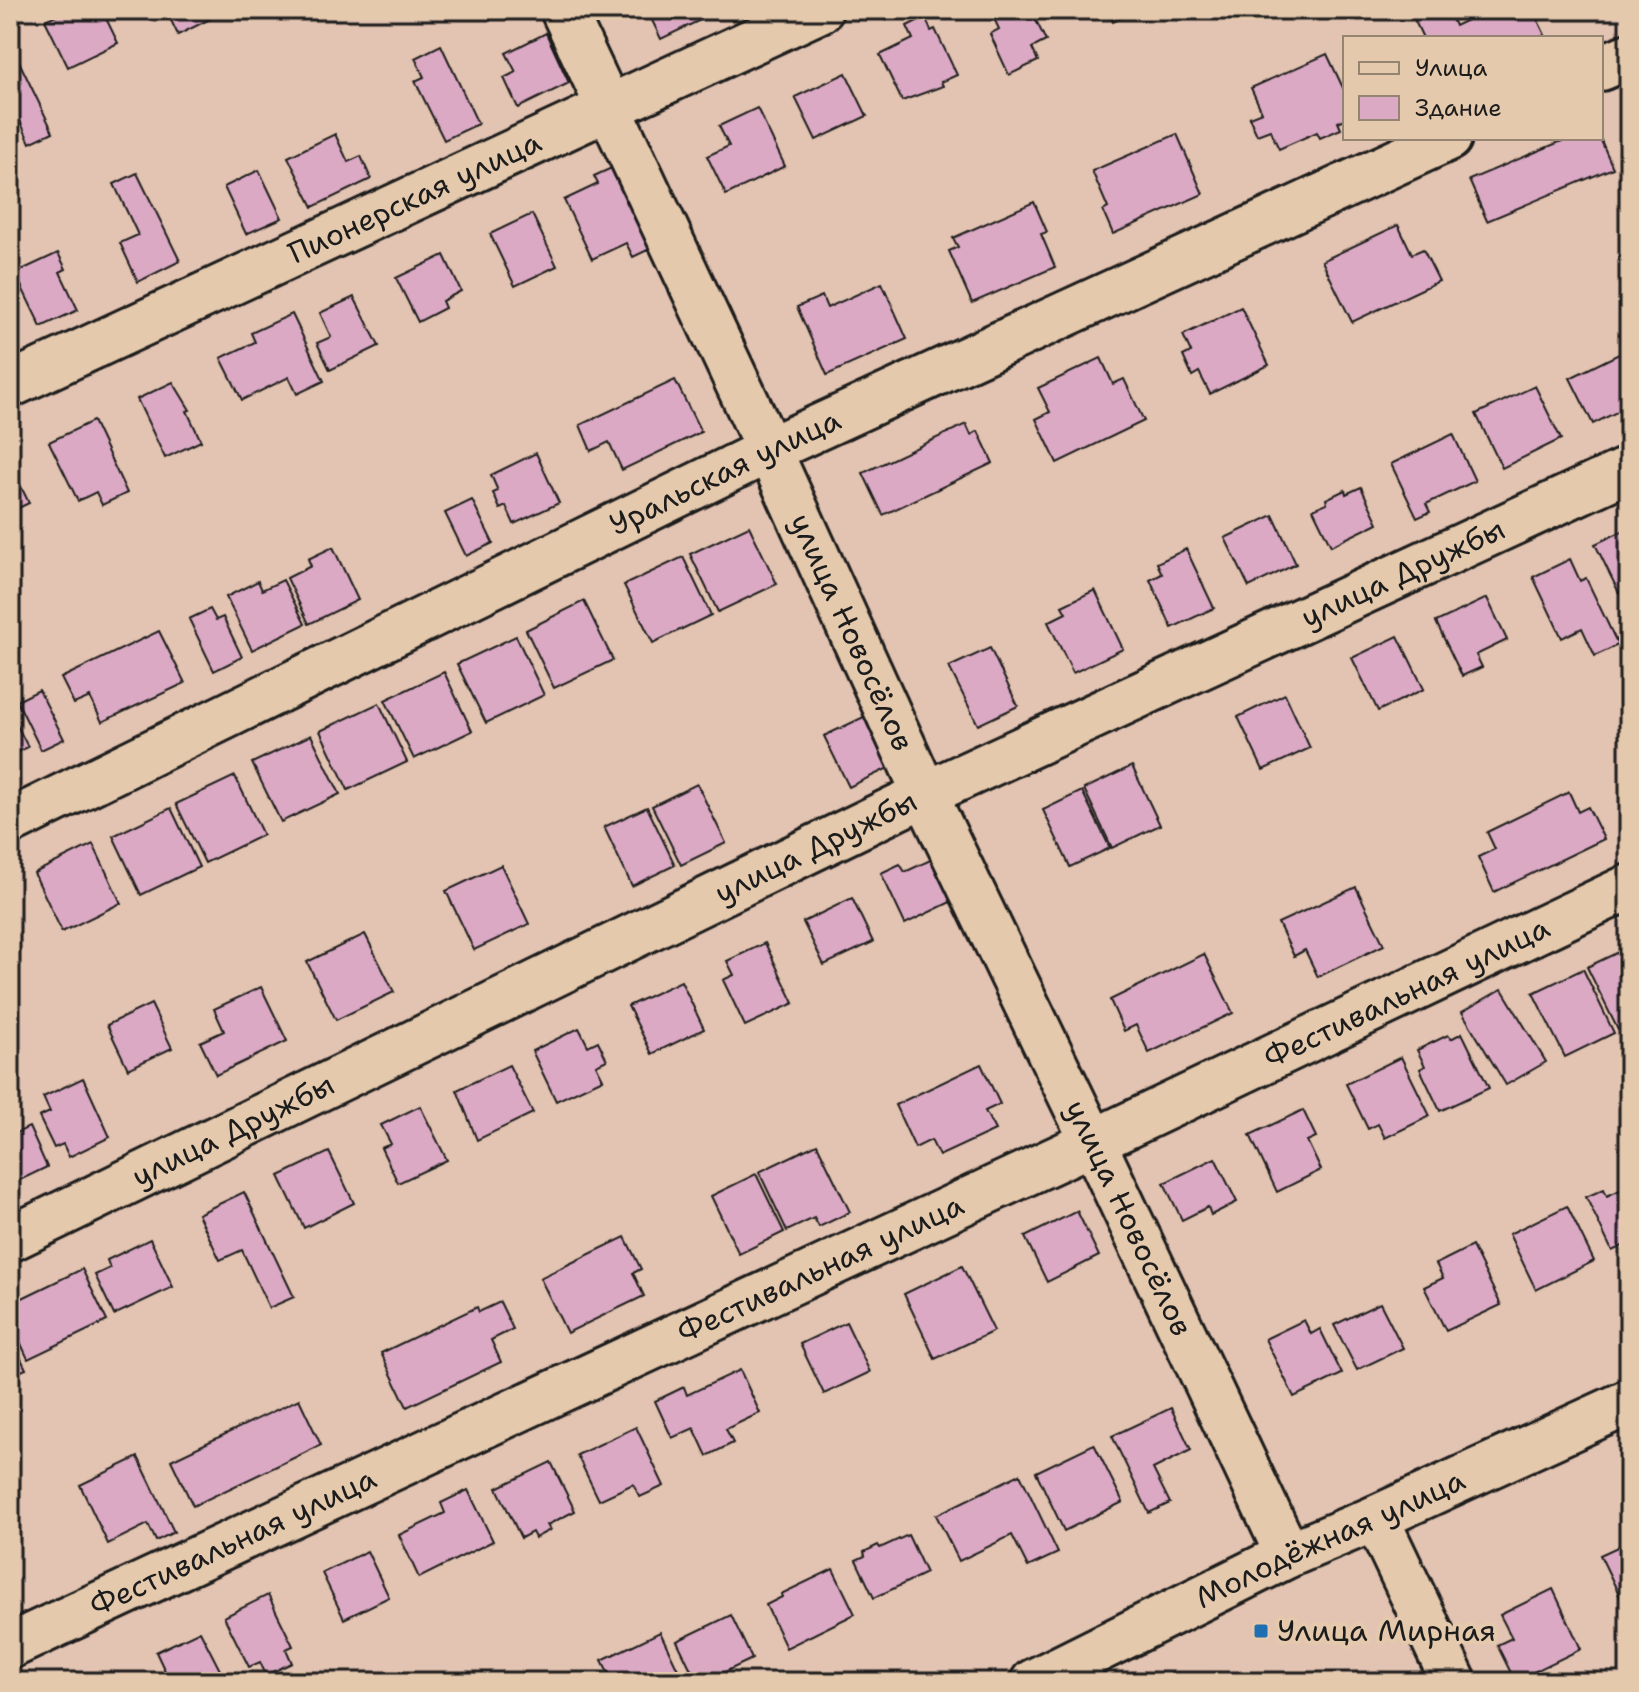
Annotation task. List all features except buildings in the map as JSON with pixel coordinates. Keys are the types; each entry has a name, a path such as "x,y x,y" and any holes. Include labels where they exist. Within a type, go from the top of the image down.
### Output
{"street":[{"name":"улица Новосёлов","path":"563,10 769,450 925,794 1288,1555"},
{"name":"Пионерская улица","path":"10,385 820,10"},
{"path":"1603,67 1629,56"},
{"name":"Уральская улица","path":"10,822 769,450 1445,140"},
{"name":"улица Дружбы","path":"10,1239 925,794 1629,469"},
{"name":"Фестивальная улица","path":"10,1646 1093,1142 1629,887"},
{"name":"Молодёжная улица","path":"1033,1682 1288,1555 1629,1402"},
{"path":"1376,1518 1454,1682"}],"place":[{"name":"Улица Мирная","path":"1261,1631"}]}
